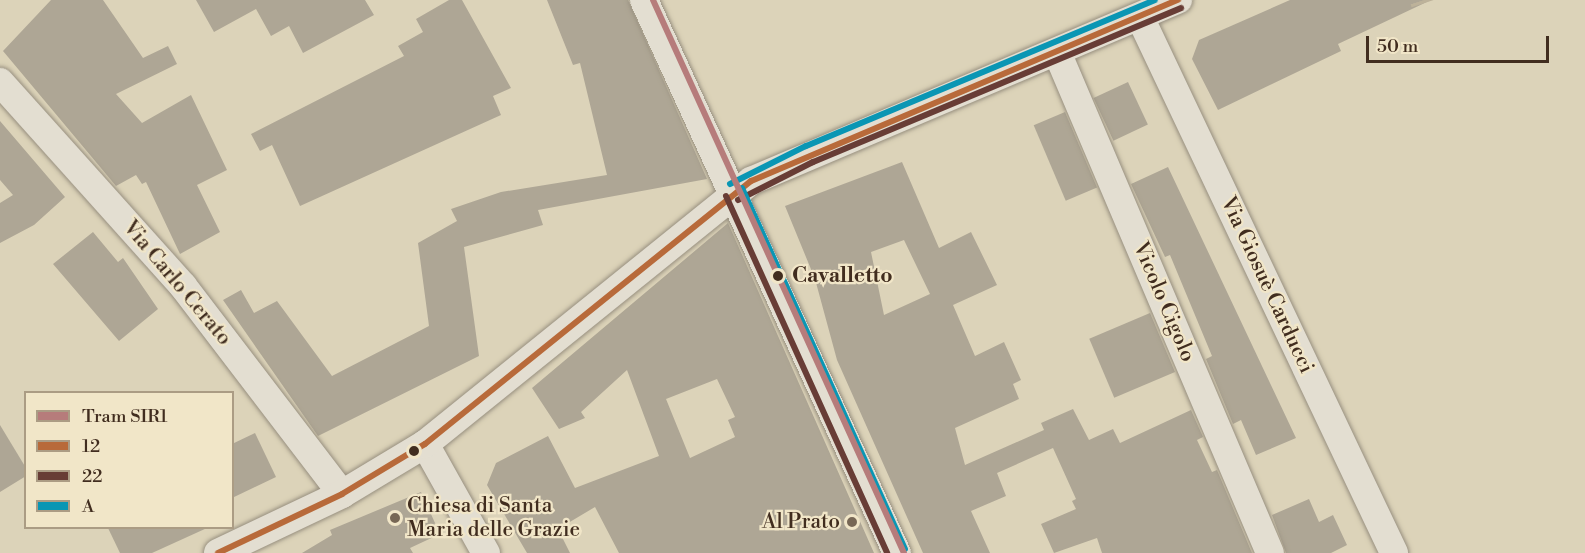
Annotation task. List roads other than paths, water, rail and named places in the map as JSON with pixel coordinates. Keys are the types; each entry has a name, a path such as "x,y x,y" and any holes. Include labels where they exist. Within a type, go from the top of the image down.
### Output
{"street":[{"path":"644,0 734,192 897,553"},
{"path":"218,553 342,494 425,444 734,192 809,154 1178,0"},
{"name":"Via Giosuè Carducci","path":"1140,17 1394,553"},
{"name":"Vicolo Cigolo","path":"1057,52 1270,553"},
{"name":"Via Carlo Cerato","path":"0,82 183,286 342,494"},
{"path":"425,444 486,553"}],"tram line":[{"name":"SIR1","path":"653,0 904,553"}],"place":[{"name":"Cavalletto","path":"778,276"},
{"name":"Chiesa di Santa Maria delle Grazie","path":"395,518"},
{"name":"Al Prato","path":"852,522"}]}
